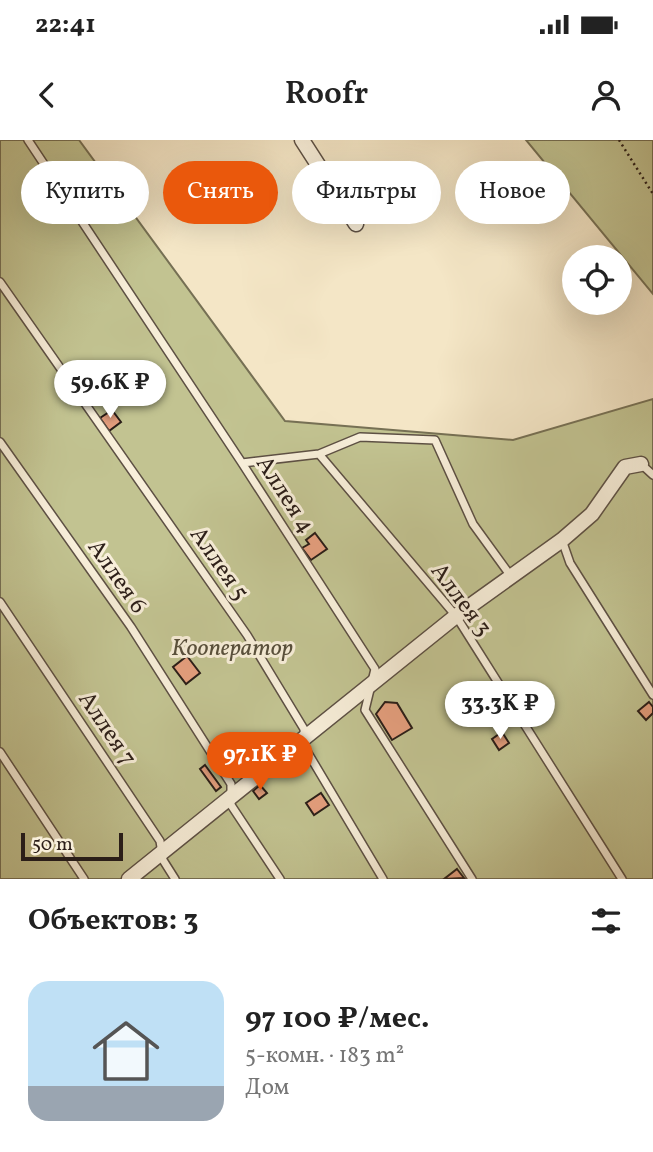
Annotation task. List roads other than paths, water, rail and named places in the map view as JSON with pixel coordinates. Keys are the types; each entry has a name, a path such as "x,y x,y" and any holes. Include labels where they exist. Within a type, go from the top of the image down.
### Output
{"street":[{"path":"302,140 316,161"},
{"path":"129,879 456,616 562,540 592,514 625,467 641,464"}],"lane":[{"name":"Аллея 4","path":"28,140 375,669 365,710 472,879"},
{"name":"Аллея 5","path":"0,282 247,635 304,729 305,748 383,879"},
{"path":"242,463 319,454 360,437 435,440 473,524 510,575"},
{"name":"Аллея 6","path":"0,442 131,627 231,784 231,805 280,879"},
{"name":"Аллея 3","path":"319,454 456,616 622,879"},
{"path":"641,464 653,475"},
{"path":"562,540 570,563 653,695"},
{"name":"Аллея 7","path":"0,602 160,841 163,860 175,879"},
{"path":"0,752 84,879"}],"park label":[{"name":"Кооператор","path":"232,647"}]}
